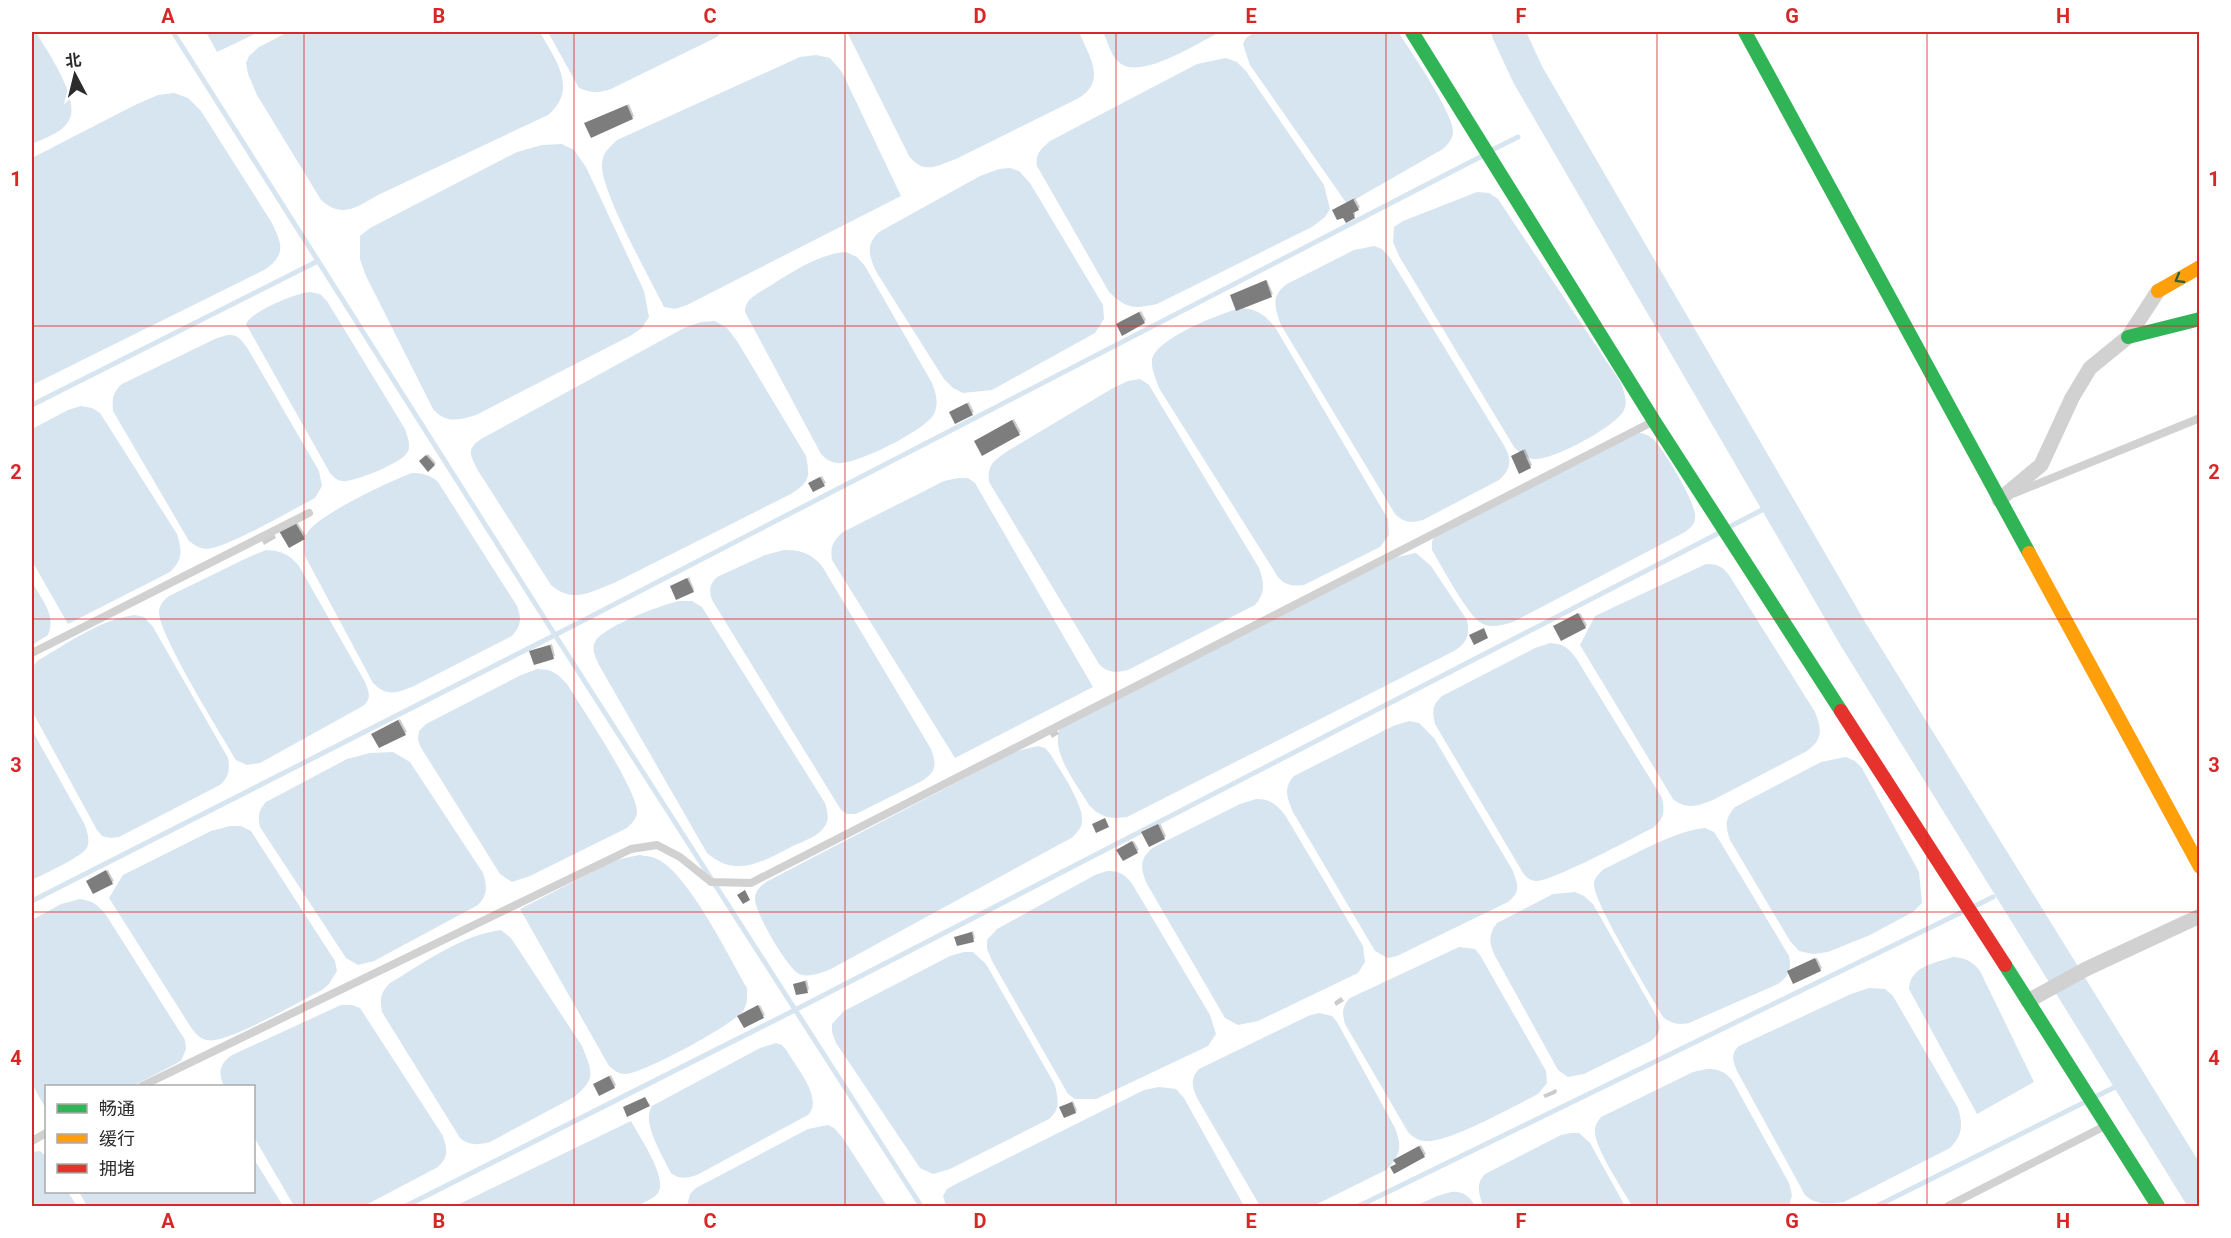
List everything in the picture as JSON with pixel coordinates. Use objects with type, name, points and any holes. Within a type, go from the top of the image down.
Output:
[{"type":"street","points":[[1412,32],[1654,421],[2034,998],[2106,1125],[2158,1206]]},
{"type":"street","points":[[1745,32],[2199,867]]},
{"type":"street","points":[[1999,500],[2041,465],[2072,398],[2090,368],[2128,337],[2158,291],[2199,267]]},
{"type":"street","points":[[2128,337],[2199,319]]},
{"type":"street","points":[[2034,998],[2086,969],[2199,916]]},
{"type":"lane","points":[[1999,500],[2199,418]]},
{"type":"lane","points":[[144,1085],[631,849],[657,846],[680,857],[711,882],[751,883],[1654,421]]},
{"type":"lane","points":[[32,653],[309,513]]},
{"type":"lane","points":[[1948,1206],[2106,1125]]},
{"type":"shaded area","points":[[32,32],[36,32],[62,77],[71,102],[71,113],[68,122],[61,129],[32,144]]},
{"type":"shaded area","points":[[206,32],[259,32],[217,52]]},
{"type":"shaded area","points":[[288,32],[540,32],[561,74],[562,95],[548,115],[356,207],[336,209],[321,200],[257,95],[248,74],[246,63],[249,56],[259,47]]},
{"type":"shaded area","points":[[548,32],[722,32],[717,37],[611,89],[595,92],[579,88]]},
{"type":"shaded area","points":[[847,32],[1079,32],[1091,59],[1094,76],[1092,84],[1079,98],[956,159],[925,167],[909,156]]},
{"type":"shaded area","points":[[1103,32],[1220,32],[1156,63],[1143,67],[1131,67],[1121,64],[1115,57]]},
{"type":"shaded area","points":[[1255,32],[1398,32],[1431,82],[1447,112],[1452,124],[1451,140],[1443,149],[1347,204],[1250,65],[1243,44],[1246,38]]},
{"type":"shaded area","points":[[816,55],[830,58],[842,72],[901,196],[687,305],[675,309],[664,307],[627,235],[609,193],[603,176],[602,163],[605,153],[617,140],[800,57]]},
{"type":"shaded area","points":[[1226,58],[1237,62],[1246,71],[1324,185],[1330,209],[1325,217],[1312,227],[1157,304],[1142,307],[1126,305],[1109,292],[1037,166],[1038,155],[1050,141],[1197,64]]},
{"type":"shaded area","points":[[174,93],[188,98],[201,111],[272,223],[280,243],[277,258],[266,269],[32,385],[32,158],[135,105],[158,95]]},
{"type":"shaded area","points":[[562,144],[574,150],[586,167],[644,291],[649,317],[642,328],[630,336],[476,415],[453,420],[443,417],[433,409],[366,276],[360,259],[360,236],[370,228],[517,152],[542,145]]},
{"type":"shaded area","points":[[1010,168],[1019,171],[1030,183],[1103,305],[1104,319],[1095,333],[992,390],[963,393],[953,388],[944,379],[877,273],[870,256],[870,246],[879,232],[980,176],[999,169]]},
{"type":"shaded area","points":[[1477,192],[1489,193],[1498,199],[1621,383],[1624,393],[1626,403],[1624,410],[1610,425],[1569,449],[1543,458],[1528,458],[1514,447],[1399,256],[1393,242],[1394,227],[1403,221]]},
{"type":"shaded area","points":[[1374,246],[1382,249],[1390,258],[1509,457],[1508,468],[1499,480],[1415,522],[1405,521],[1395,514],[1281,325],[1275,303],[1278,293],[1287,284],[1354,250]]},
{"type":"shaded area","points":[[846,252],[857,257],[865,266],[932,383],[937,402],[934,414],[918,429],[873,453],[837,463],[821,454],[745,309],[747,303],[758,293],[789,274],[823,257]]},
{"type":"shaded area","points":[[310,292],[320,294],[327,301],[405,429],[409,441],[407,453],[396,462],[366,476],[348,481],[338,480],[330,473],[246,324],[257,314],[275,304]]},
{"type":"shaded area","points":[[1240,308],[1260,313],[1275,327],[1388,519],[1389,535],[1380,547],[1304,585],[1290,585],[1278,577],[1159,388],[1153,370],[1152,360],[1156,352],[1176,335]]},
{"type":"shaded area","points":[[715,321],[727,328],[737,341],[806,456],[808,474],[805,482],[791,494],[614,583],[589,593],[574,595],[559,591],[551,585],[477,469],[471,456],[471,449],[481,439],[684,328],[701,322]]},
{"type":"shaded area","points":[[228,335],[238,337],[248,349],[319,471],[322,486],[315,498],[243,536],[206,549],[189,541],[113,411],[113,399],[122,384],[217,338]]},
{"type":"shaded area","points":[[1140,379],[1149,385],[1259,568],[1263,587],[1261,596],[1255,605],[1128,670],[1112,672],[1099,664],[989,482],[989,472],[994,461],[1006,452],[1113,388],[1128,381]]},
{"type":"shaded area","points":[[81,406],[92,408],[100,413],[177,534],[180,554],[170,572],[68,624],[32,561],[32,429],[68,410]]},
{"type":"shaded area","points":[[1635,433],[1645,434],[1653,439],[1671,464],[1691,501],[1695,520],[1692,526],[1685,532],[1513,622],[1497,626],[1481,623],[1462,601],[1432,550],[1432,541],[1436,536]]},
{"type":"shaded area","points":[[412,473],[426,475],[438,482],[517,606],[520,622],[512,636],[414,686],[397,692],[387,692],[373,683],[305,556],[304,542],[307,533],[324,517]]},
{"type":"shaded area","points":[[968,478],[975,483],[1093,687],[955,758],[832,560],[831,551],[835,541],[843,532],[944,481]]},
{"type":"shaded area","points":[[266,550],[285,554],[299,566],[365,682],[369,698],[363,706],[260,763],[247,765],[236,760],[192,684],[168,640],[159,611],[162,602],[169,596]]},
{"type":"shaded area","points":[[784,550],[805,553],[822,566],[933,755],[934,768],[927,778],[856,814],[847,814],[841,810],[712,600],[711,585],[717,577],[765,555]]},
{"type":"shaded area","points":[[1416,553],[1431,566],[1467,620],[1468,630],[1465,642],[1458,648],[1127,817],[1106,817],[1089,805],[1061,756],[1058,735],[1061,726],[1397,557]]},
{"type":"shaded area","points":[[1706,564],[1719,566],[1729,575],[1815,712],[1820,734],[1807,751],[1713,800],[1687,806],[1673,799],[1580,645],[1595,616]]},
{"type":"shaded area","points":[[32,582],[47,607],[51,621],[48,635],[32,645]]},
{"type":"shaded area","points":[[680,601],[692,601],[702,607],[825,803],[827,821],[819,833],[761,862],[750,865],[729,865],[707,853],[594,654],[595,642],[600,636],[620,623],[647,611]]},
{"type":"shaded area","points":[[135,615],[144,617],[153,627],[228,758],[229,770],[220,785],[119,837],[110,838],[102,836],[97,830],[32,711],[32,668],[37,661],[84,633],[109,621]]},
{"type":"shaded area","points":[[1550,643],[1565,647],[1576,658],[1662,798],[1663,811],[1661,818],[1653,828],[1558,875],[1535,881],[1523,873],[1435,724],[1433,712],[1436,702],[1442,696],[1535,648]]},
{"type":"shaded area","points":[[537,669],[554,672],[567,684],[629,787],[637,813],[635,820],[627,828],[530,876],[512,882],[500,874],[420,746],[418,739],[419,731],[426,724]]},
{"type":"shaded area","points":[[1409,721],[1419,723],[1434,738],[1513,871],[1517,891],[1508,902],[1397,956],[1388,958],[1375,951],[1293,812],[1287,789],[1294,776],[1393,726]]},
{"type":"shaded area","points":[[32,730],[85,825],[88,840],[86,849],[82,853],[32,880]]},
{"type":"shaded area","points":[[1038,746],[1045,748],[1051,755],[1079,806],[1082,823],[1073,837],[831,969],[807,975],[799,974],[794,970],[779,950],[759,914],[755,897],[762,885],[1017,751]]},
{"type":"shaded area","points":[[393,752],[410,762],[483,873],[486,890],[484,898],[478,905],[374,961],[358,965],[346,958],[260,827],[259,814],[266,802],[347,759],[370,753]]},
{"type":"shaded area","points":[[1846,757],[1855,761],[1862,768],[1919,872],[1922,903],[1913,912],[1870,935],[1828,952],[1813,954],[1799,951],[1790,941],[1730,840],[1727,822],[1735,807],[1821,762]]},
{"type":"shaded area","points":[[1256,799],[1273,803],[1285,815],[1363,946],[1365,962],[1358,973],[1258,1021],[1238,1025],[1225,1018],[1147,884],[1142,864],[1143,859],[1154,847],[1240,804]]},
{"type":"shaded area","points":[[230,826],[241,826],[251,831],[335,961],[337,971],[322,990],[282,1012],[230,1036],[207,1040],[192,1029],[109,898],[123,875],[211,831]]},
{"type":"shaded area","points":[[1705,828],[1714,832],[1721,843],[1789,956],[1790,968],[1785,978],[1778,984],[1689,1023],[1678,1024],[1663,1017],[1612,928],[1596,894],[1594,882],[1604,869],[1641,851],[1681,833]]},
{"type":"shaded area","points":[[639,855],[655,858],[669,867],[682,881],[707,917],[747,988],[747,1000],[743,1011],[706,1037],[667,1058],[625,1074],[618,1073],[609,1066],[520,909],[616,860]]},
{"type":"shaded area","points":[[1107,871],[1120,873],[1131,882],[1210,1015],[1216,1034],[1208,1046],[1096,1099],[1075,1099],[1068,1094],[992,961],[987,949],[987,940],[997,929],[1095,875]]},
{"type":"shaded area","points":[[1575,892],[1593,904],[1657,1017],[1660,1027],[1651,1041],[1584,1074],[1568,1077],[1558,1070],[1495,956],[1490,939],[1497,923],[1553,894]]},
{"type":"shaded area","points":[[80,899],[95,904],[106,915],[185,1040],[186,1049],[181,1061],[135,1085],[45,1085],[45,1107],[32,1084],[32,920],[61,904]]},
{"type":"shaded area","points":[[501,930],[511,938],[582,1046],[590,1074],[586,1085],[574,1097],[490,1142],[474,1144],[460,1138],[382,1012],[381,1000],[384,990],[390,983],[430,959],[457,944]]},
{"type":"shaded area","points":[[1459,947],[1475,949],[1480,955],[1546,1071],[1547,1083],[1538,1094],[1481,1123],[1448,1137],[1424,1141],[1408,1132],[1345,1024],[1343,1010],[1350,998]]},
{"type":"shaded area","points":[[973,952],[986,964],[1055,1085],[1058,1104],[1049,1119],[950,1169],[933,1174],[920,1168],[836,1043],[832,1024],[844,1011],[950,956]]},
{"type":"shaded area","points":[[1953,957],[1968,961],[1980,971],[2034,1082],[1977,1114],[1909,989],[1910,981],[1919,970]]},
{"type":"shaded area","points":[[1869,988],[1885,989],[1893,996],[1958,1108],[1961,1119],[1960,1134],[1950,1148],[1844,1202],[1819,1203],[1805,1195],[1737,1071],[1733,1055],[1739,1046],[1851,994]]},
{"type":"shaded area","points":[[341,1005],[360,1008],[443,1136],[446,1149],[442,1163],[364,1206],[294,1206],[255,1139],[255,1085],[224,1085],[221,1077],[222,1065],[232,1055]]},
{"type":"shaded area","points":[[1319,1013],[1332,1016],[1337,1022],[1395,1128],[1399,1150],[1395,1160],[1386,1170],[1313,1206],[1260,1206],[1197,1098],[1193,1079],[1199,1069],[1308,1016]]},
{"type":"shaded area","points":[[776,1043],[782,1045],[787,1051],[811,1092],[812,1108],[808,1115],[697,1175],[684,1178],[671,1173],[651,1130],[649,1113],[652,1106],[760,1048]]},
{"type":"shaded area","points":[[1707,1069],[1721,1071],[1732,1080],[1789,1183],[1792,1195],[1789,1206],[1632,1206],[1599,1147],[1595,1130],[1597,1123],[1601,1117],[1693,1072]]},
{"type":"shaded area","points":[[1159,1087],[1176,1089],[1184,1098],[1244,1206],[946,1206],[943,1196],[947,1189],[1144,1090]]},
{"type":"shaded area","points":[[631,1121],[659,1175],[659,1191],[646,1202],[636,1206],[455,1206]]},
{"type":"shaded area","points":[[828,1125],[842,1137],[887,1206],[687,1206],[690,1194],[696,1188],[808,1129]]},
{"type":"shaded area","points":[[1579,1133],[1590,1143],[1625,1206],[1483,1206],[1479,1186],[1485,1174],[1561,1135]]},
{"type":"shaded area","points":[[40,1151],[45,1155],[45,1193],[69,1193],[77,1206],[32,1206],[32,1152]]},
{"type":"shaded area","points":[[255,1161],[283,1206],[87,1206],[80,1193],[255,1193]]},
{"type":"shaded area","points":[[1451,1192],[1465,1195],[1475,1206],[1416,1206],[1437,1196]]},
{"type":"building","points":[[627,105],[633,119],[591,138],[584,123]]},
{"type":"building","points":[[1353,199],[1359,210],[1353,213],[1355,218],[1346,223],[1343,218],[1337,220],[1332,210]]},
{"type":"building","points":[[1266,280],[1272,297],[1236,311],[1230,295]]},
{"type":"building","points":[[1139,312],[1145,323],[1122,336],[1116,324]]},
{"type":"building","points":[[967,403],[973,415],[955,424],[949,412]]},
{"type":"building","points":[[1012,420],[1020,435],[982,456],[974,441]]},
{"type":"building","points":[[1523,450],[1531,468],[1519,474],[1511,456]]},
{"type":"building","points":[[426,455],[435,465],[428,472],[419,461]]},
{"type":"building","points":[[820,477],[825,486],[813,492],[808,483]]},
{"type":"building","points":[[295,522],[305,539],[289,548],[279,531]]},
{"type":"building","points":[[687,578],[694,592],[676,600],[670,586]]},
{"type":"building","points":[[1578,613],[1586,628],[1561,641],[1553,626]]},
{"type":"building","points":[[1484,628],[1488,638],[1474,645],[1469,635]]},
{"type":"building","points":[[550,645],[554,659],[534,665],[529,651]]},
{"type":"building","points":[[398,720],[406,735],[379,748],[371,734]]},
{"type":"building","points":[[1105,818],[1109,827],[1096,833],[1092,824]]},
{"type":"building","points":[[1158,824],[1165,839],[1149,847],[1141,832]]},
{"type":"building","points":[[1132,841],[1138,853],[1123,861],[1116,850]]},
{"type":"building","points":[[106,870],[113,884],[93,894],[86,881]]},
{"type":"building","points":[[745,890],[750,900],[743,904],[737,895]]},
{"type":"building","points":[[972,932],[974,942],[957,946],[954,937]]},
{"type":"building","points":[[1815,958],[1821,971],[1793,984],[1787,971]]},
{"type":"building","points":[[805,981],[808,993],[796,995],[793,984]]},
{"type":"building","points":[[758,1005],[764,1018],[744,1028],[737,1016]]},
{"type":"building","points":[[609,1076],[615,1088],[599,1096],[593,1084]]},
{"type":"building","points":[[645,1097],[650,1106],[627,1117],[623,1107]]},
{"type":"building","points":[[1072,1102],[1076,1113],[1064,1118],[1059,1107]]},
{"type":"building","points":[[1419,1146],[1425,1157],[1394,1174],[1390,1167],[1396,1164],[1393,1160]]},
{"type":"waterway","points":[[173,32],[555,635],[921,1206]]},
{"type":"waterway","points":[[1508,32],[1528,75],[1853,634],[2200,1195]]},
{"type":"waterway","points":[[1490,151],[1518,137]]},
{"type":"waterway","points":[[32,901],[555,635],[1482,156]]},
{"type":"waterway","points":[[32,405],[318,261]]},
{"type":"waterway","points":[[1729,527],[1762,510]]},
{"type":"waterway","points":[[406,1206],[795,1010],[1721,532]]},
{"type":"waterway","points":[[1973,907],[1993,897]]},
{"type":"waterway","points":[[1359,1206],[1964,911]]},
{"type":"waterway","points":[[2095,1097],[2115,1087]]},
{"type":"waterway","points":[[1877,1206],[2087,1101]]},
{"type":"traffic: fast","points":[[1412,32],[1654,421],[1841,711]]},
{"type":"traffic: fast","points":[[1745,32],[2029,553]]},
{"type":"traffic: fast","points":[[2128,337],[2200,319]]},
{"type":"traffic: fast","points":[[2005,965],[2158,1206]]},
{"type":"traffic: slow","points":[[2158,291],[2200,267]]},
{"type":"traffic: slow","points":[[2029,553],[2200,867]]},
{"type":"traffic: jam","points":[[1841,711],[2005,965]]}]
